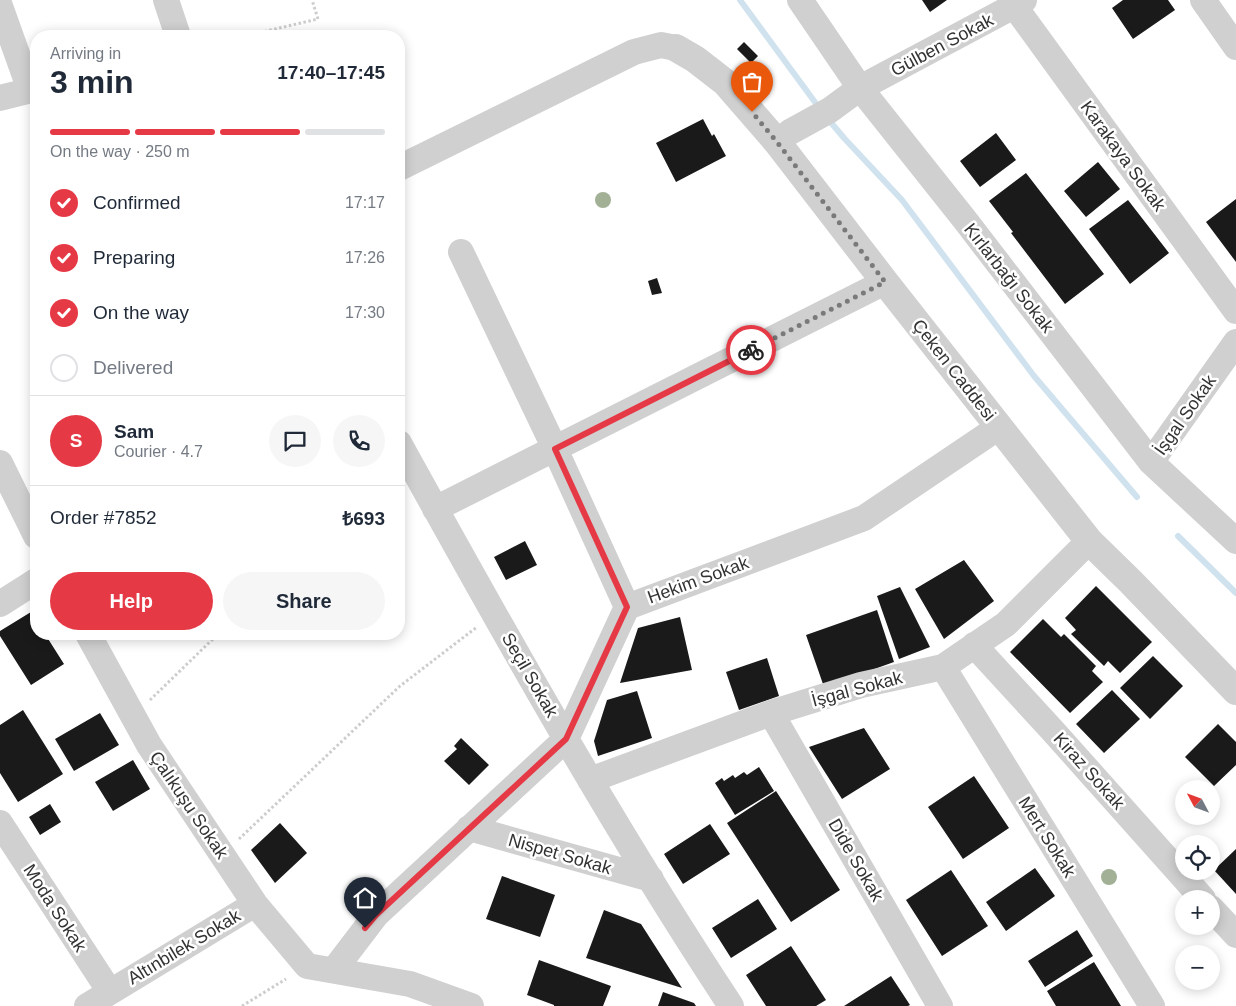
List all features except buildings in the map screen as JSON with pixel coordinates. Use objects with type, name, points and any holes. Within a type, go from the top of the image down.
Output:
[{"type":"street","points":[[166,0],[176,30]]},
{"type":"street","name":"Kırlarbağı Sokak","points":[[800,0],[860,88],[965,220],[1151,462],[1236,541]]},
{"type":"street","points":[[1203,0],[1236,47]]},
{"type":"street","name":"Gülben Sokak","points":[[777,142],[790,132],[830,110],[860,88],[1016,2]]},
{"type":"street","name":"Karakaya Sokak","points":[[1016,2],[1236,311]]},
{"type":"street","points":[[0,6],[30,82]]},
{"type":"street","points":[[405,165],[634,52],[661,45],[676,48]]},
{"type":"street","name":"Çeken Caddesi","points":[[676,48],[695,59],[726,83],[777,142],[1089,541],[1236,691]]},
{"type":"street","points":[[0,98],[30,91]]},
{"type":"street","points":[[461,252],[555,449],[627,607]]},
{"type":"street","points":[[435,509],[885,282]]},
{"type":"street","name":"İşgal Sokak","points":[[1151,462],[1236,342]]},
{"type":"street","name":"Hekim Sokak","points":[[334,970],[376,915],[566,739],[627,607],[864,518],[999,427]]},
{"type":"street","name":"Seçil Sokak","points":[[405,454],[494,614],[590,780],[731,1006]]},
{"type":"street","points":[[0,463],[30,524]]},
{"type":"street","name":"İşgal Sokak","points":[[590,780],[771,713],[861,685],[942,667],[1006,624],[1089,541]]},
{"type":"street","points":[[0,604],[30,585]]},
{"type":"street","name":"Çalıkuşu Sokak","points":[[91,640],[149,745],[255,904],[307,966]]},
{"type":"street","name":"Kiraz Sokak","points":[[974,646],[1053,731],[1195,890]]},
{"type":"street","name":"Mert Sokak","points":[[942,667],[1152,1006]]},
{"type":"street","name":"Dide Sokak","points":[[771,713],[940,1006]]},
{"type":"street","name":"Moda Sokak","points":[[0,823],[110,992]]},
{"type":"street","name":"Nispet Sokak","points":[[469,828],[651,879]]},
{"type":"street","name":"Altınbilek Sokak","points":[[87,1006],[255,904]]},
{"type":"street","points":[[1220,918],[1236,935]]},
{"type":"street","points":[[307,966],[410,984],[471,1006]]},
{"type":"path","points":[[271,30],[318,19],[312,0]]},
{"type":"path","points":[[222,855],[400,686],[494,614]]},
{"type":"path","points":[[133,716],[212,640]]},
{"type":"path","points":[[242,1006],[307,966]]},
{"type":"waterway","points":[[740,0],[820,109]]},
{"type":"waterway","points":[[828,119],[902,200],[1034,376],[1137,497]]},
{"type":"waterway","points":[[1178,536],[1236,593]]},
{"type":"way so far","points":[[751,350],[885,282],[752,112]]},
{"type":"route","points":[[365,928],[376,915],[566,739],[627,607],[555,449],[751,350]]}]
